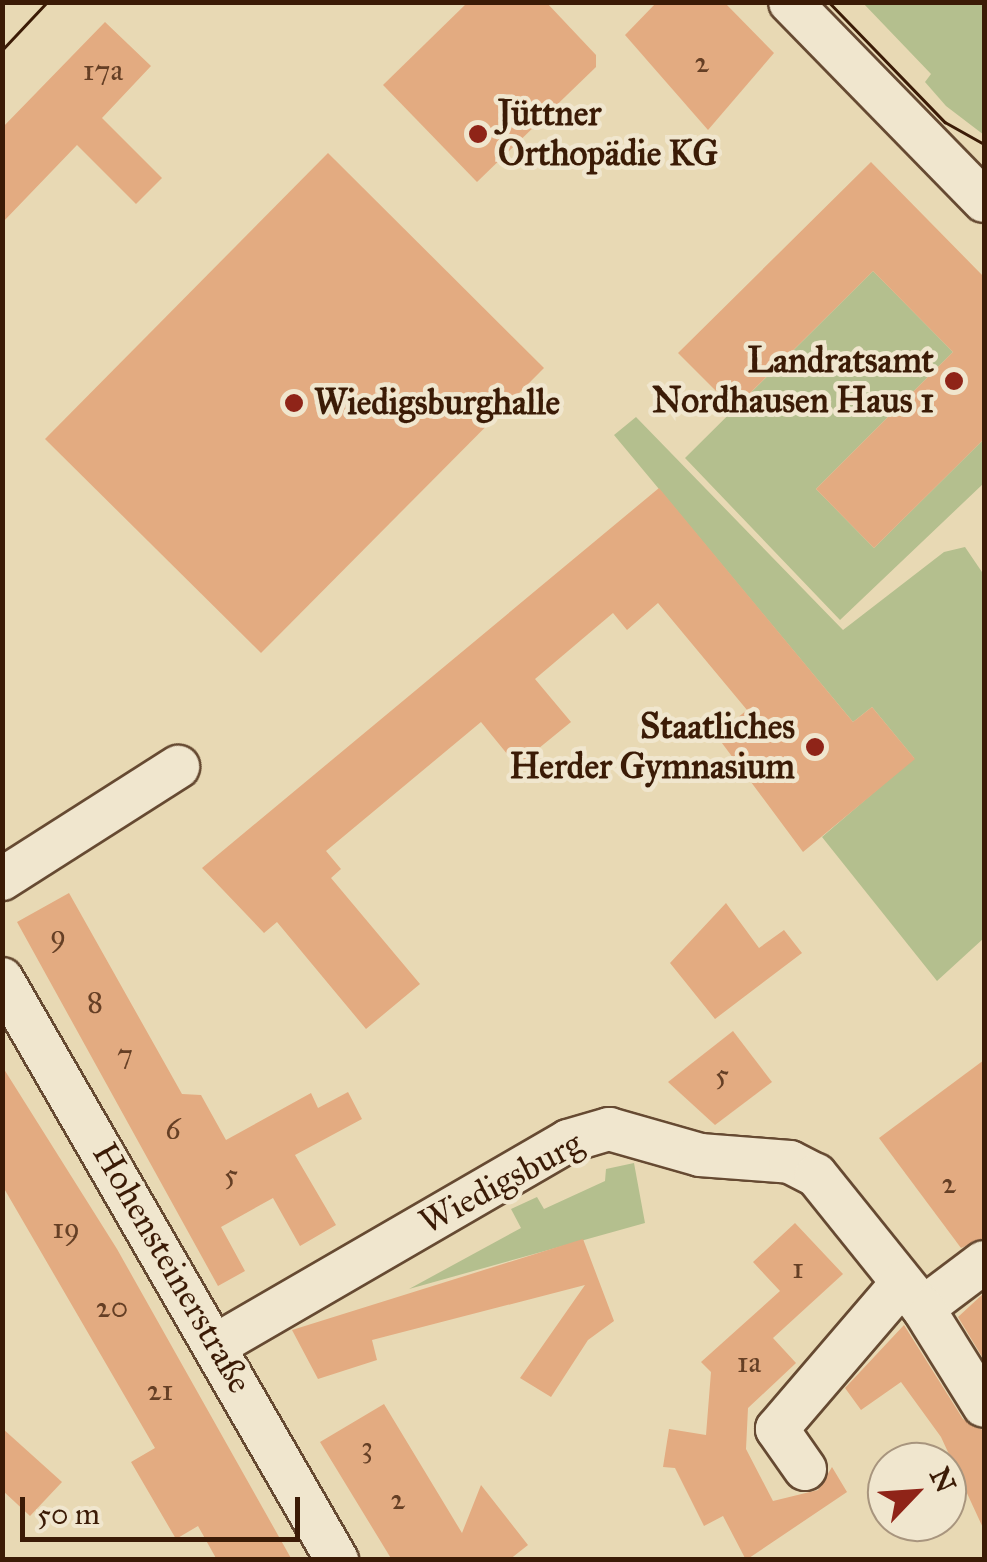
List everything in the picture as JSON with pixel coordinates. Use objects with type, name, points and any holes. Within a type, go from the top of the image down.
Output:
[{"type":"street","points":[[790,2],[984,200]]},
{"type":"street","points":[[2,879],[178,767]]},
{"type":"street","name":"Hohensteinerstraße","points":[[2,980],[218,1344],[338,1560]]},
{"type":"street","name":"Wiedigsburg","points":[[218,1344],[568,1141],[609,1129],[700,1155],[790,1162],[816,1176],[913,1295],[984,1406]]},
{"type":"street","points":[[805,1469],[777,1429],[913,1295],[984,1262]]},
{"type":"green space","points":[[863,3],[982,3],[984,135],[946,106],[925,82],[931,74]]},
{"type":"green space","points":[[873,271],[953,352],[816,489],[874,548],[984,439],[984,483],[840,620],[685,458]]},
{"type":"green space","points":[[636,417],[843,630],[944,552],[965,547],[984,575],[984,938],[937,981],[822,837],[914,758],[872,707],[853,722],[614,435]]},
{"type":"green space","points":[[634,1163],[645,1223],[409,1289],[521,1228],[511,1209],[537,1197],[544,1209],[605,1181],[606,1169]]},
{"type":"building","name":"Jüttner Orthopädie KG","points":[[468,2],[546,2],[596,55],[596,67],[477,182],[383,85]]},
{"type":"building","points":[[657,2],[724,2],[774,53],[708,130],[625,35]]},
{"type":"building","points":[[105,22],[151,66],[102,118],[162,178],[136,204],[77,145],[2,223],[2,128]]},
{"type":"building","name":"Wiedigsburghalle","points":[[328,153],[544,368],[261,653],[45,439]]},
{"type":"building","name":"Landratsamt Nordhausen Haus 1","points":[[871,162],[984,277],[984,439],[874,548],[816,489],[953,352],[873,271],[734,409],[678,353]]},
{"type":"building","name":"Staatliches Herder Gymnasium","points":[[659,488],[853,722],[872,707],[915,759],[803,852],[716,735],[747,710],[658,603],[627,630],[613,613],[535,679],[571,722],[517,766],[481,722],[326,851],[341,869],[331,878],[420,984],[366,1029],[277,922],[264,933],[202,868]]},
{"type":"building","points":[[69,893],[182,1094],[201,1095],[226,1140],[311,1093],[318,1108],[348,1092],[362,1119],[295,1155],[336,1225],[300,1246],[273,1198],[221,1227],[245,1271],[218,1286],[17,922]]},
{"type":"building","points":[[726,903],[759,948],[784,930],[802,953],[715,1019],[670,963]]},
{"type":"building","points":[[733,1031],[772,1082],[715,1125],[668,1082]]},
{"type":"building","points":[[984,1060],[984,1238],[961,1248],[879,1138]]},
{"type":"building","points":[[2,1066],[117,1249],[292,1560],[217,1560],[198,1526],[176,1539],[131,1462],[155,1448],[2,1185]]},
{"type":"building","points":[[795,1223],[843,1274],[773,1338],[796,1363],[748,1408],[746,1449],[773,1501],[818,1490],[832,1467],[847,1492],[746,1560],[723,1516],[704,1526],[675,1468],[663,1467],[669,1429],[706,1435],[711,1372],[701,1362],[780,1291],[753,1262]]},
{"type":"building","points":[[583,1239],[614,1321],[588,1340],[551,1397],[520,1378],[585,1285],[372,1340],[377,1360],[318,1379],[292,1330]]},
{"type":"building","points":[[984,1293],[984,1360],[958,1317]]},
{"type":"building","points":[[904,1325],[963,1419],[984,1431],[984,1530],[967,1493],[967,1442],[943,1442],[901,1382],[861,1410],[845,1388]]},
{"type":"building","points":[[384,1404],[462,1533],[481,1485],[528,1545],[509,1560],[392,1560],[320,1442]]},
{"type":"building","points":[[2,1428],[62,1482],[30,1516],[2,1490]]},
{"type":"tram line","points":[[2,50],[47,2]]},
{"type":"tram line","points":[[829,2],[945,122],[984,144]]},
{"type":"place","name":"Jüttner Orthopädie KG","points":[[478,134]]},
{"type":"place","name":"Landratsamt Nordhausen Haus 1","points":[[954,381]]},
{"type":"place","name":"Wiedigsburghalle","points":[[294,403]]},
{"type":"place","name":"Staatliches Herder Gymnasium","points":[[815,747]]}]
